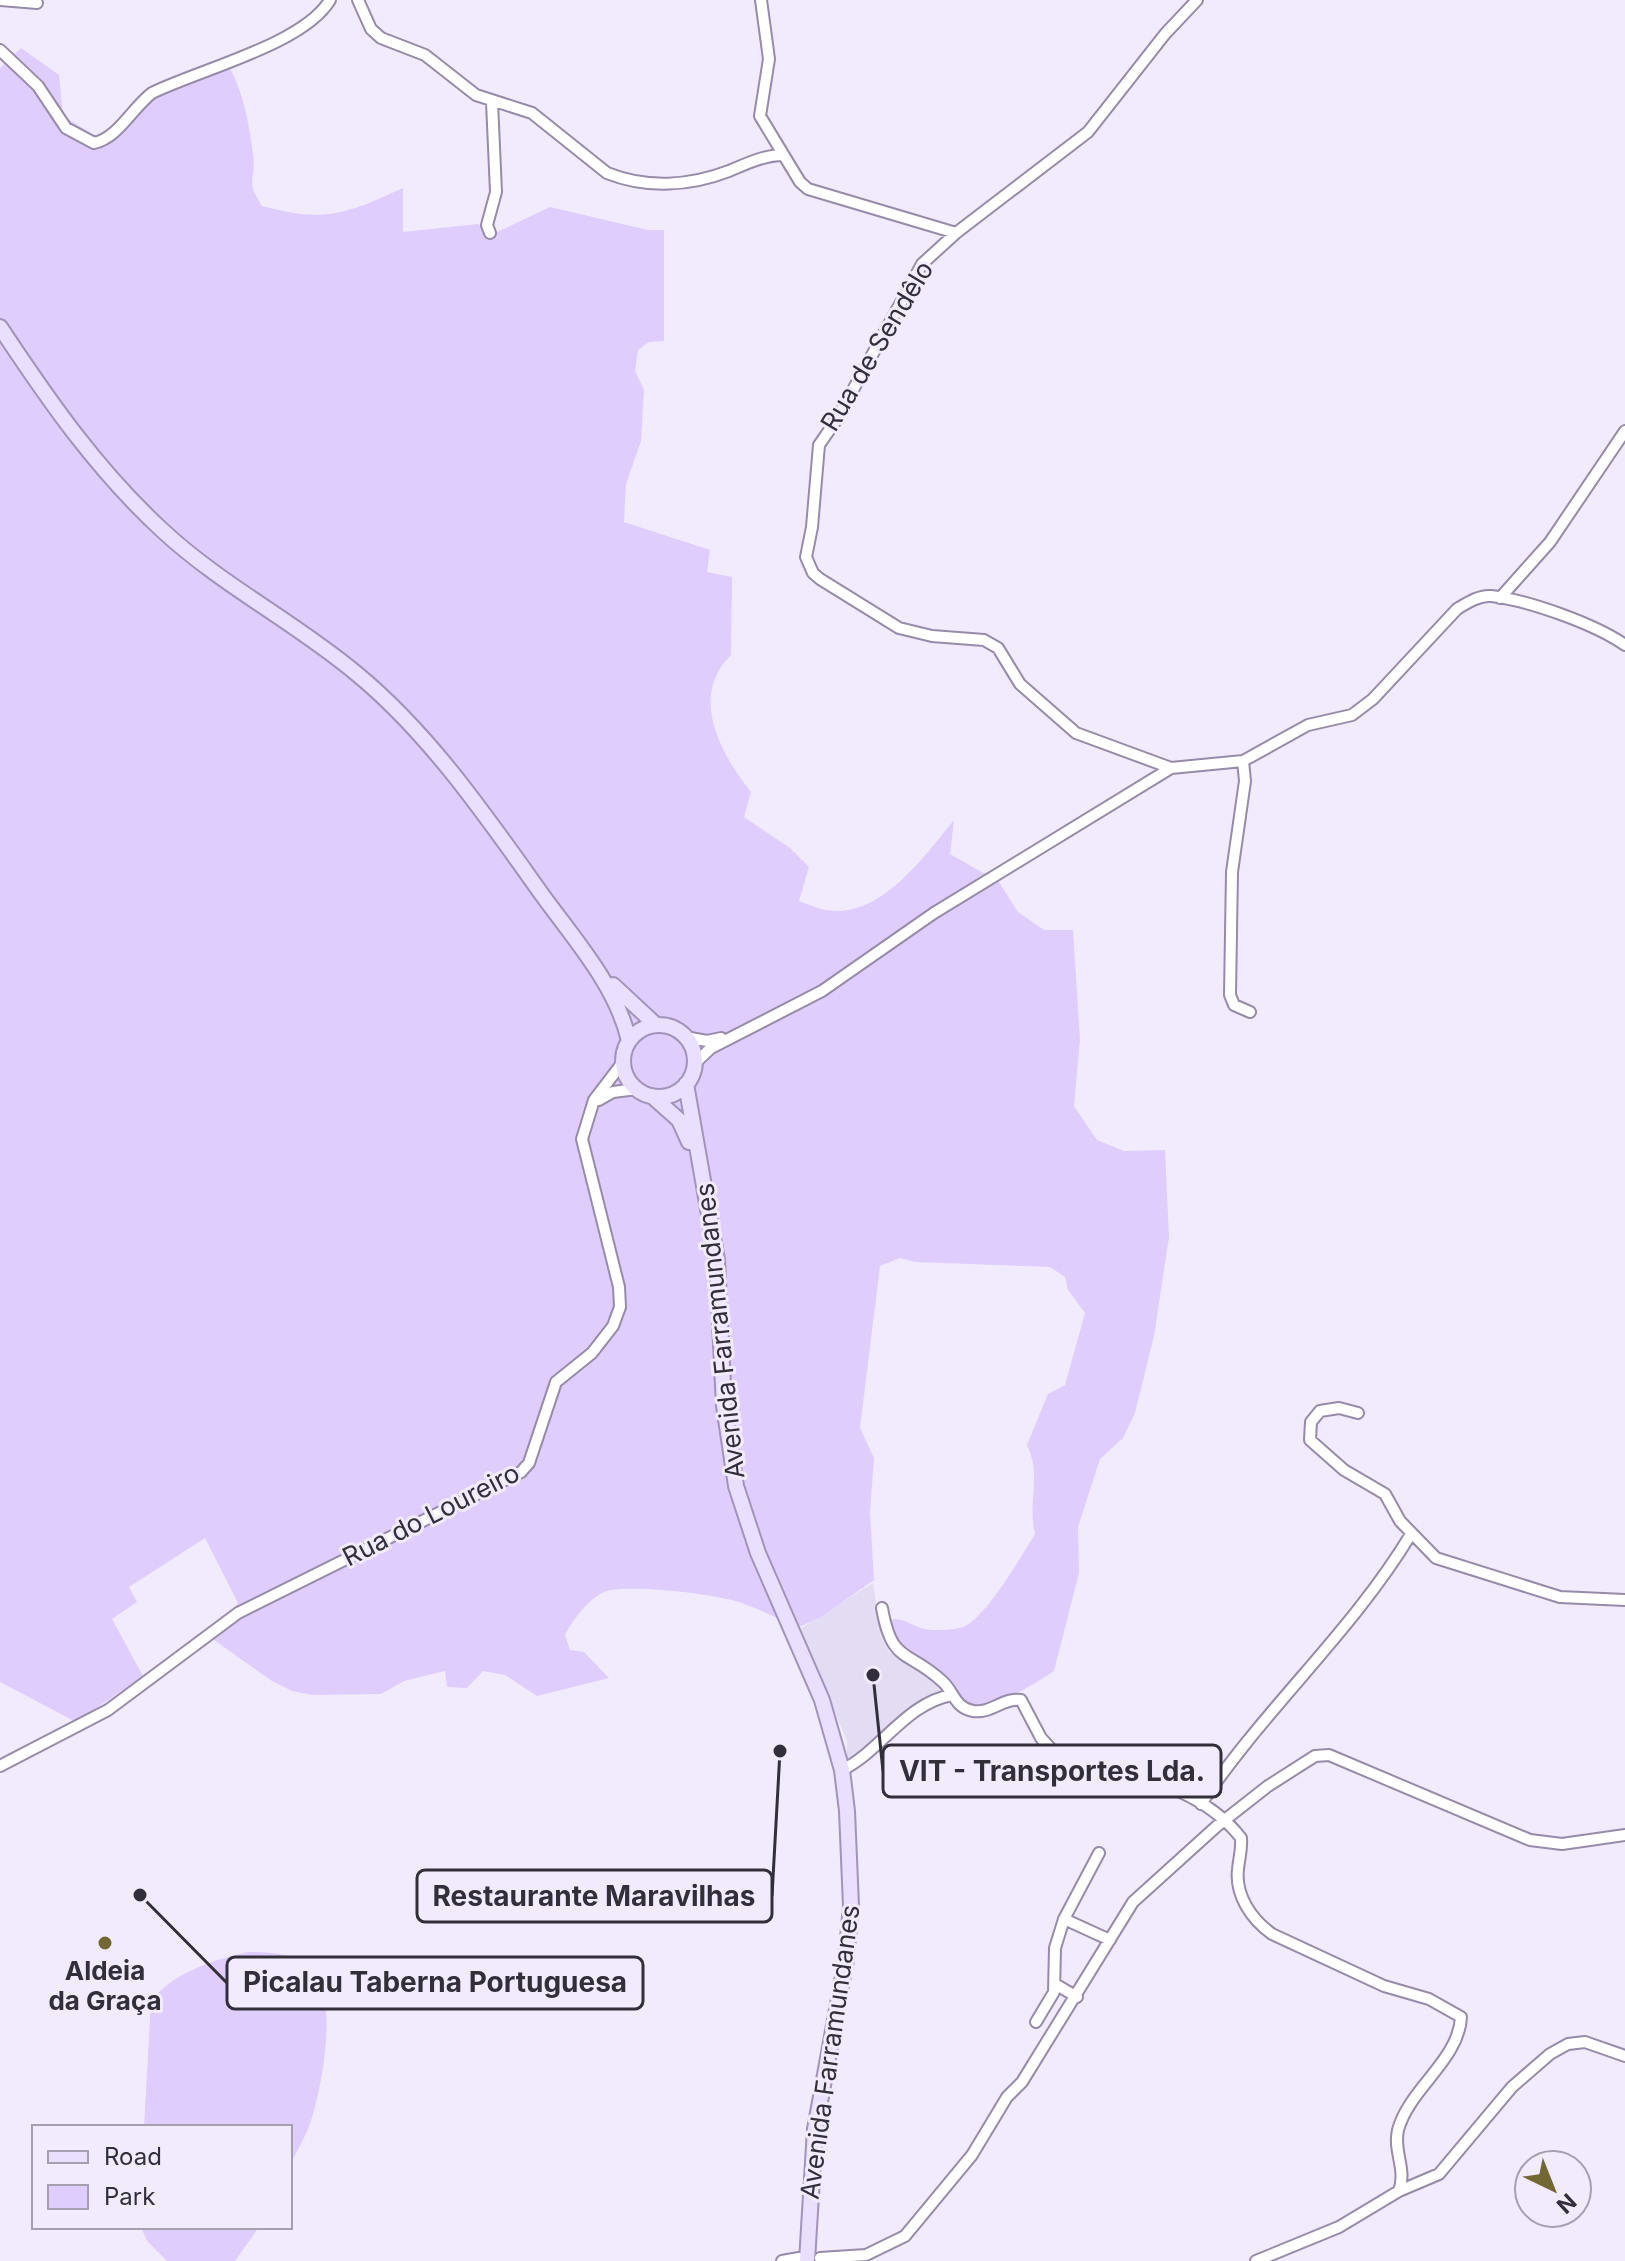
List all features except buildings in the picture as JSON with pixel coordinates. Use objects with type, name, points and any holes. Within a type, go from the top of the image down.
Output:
[{"type":"main road","points":[[0,327],[92,461],[128,499],[166,534],[358,674],[395,709],[437,756],[579,945],[626,1000],[656,1025],[677,1030],[685,1037],[695,1063],[686,1084],[671,1095],[652,1096]]},
{"type":"main road","points":[[579,945],[618,1006],[629,1041]]},
{"type":"main road","points":[[656,1025],[637,1033],[629,1041],[623,1062],[630,1081],[637,1089],[652,1096],[679,1120],[700,1164]]},
{"type":"main road","name":"Avenida Farramundanes","points":[[686,1084],[717,1260],[724,1406],[736,1486],[758,1553],[822,1700],[842,1770],[851,1858],[851,1906],[846,1960],[815,2129],[807,2243],[809,2259]]},
{"type":"street","points":[[0,0],[37,3]]},
{"type":"street","points":[[0,50],[38,86],[66,128],[94,143],[112,136],[137,104],[152,93],[296,34],[324,11],[330,0]]},
{"type":"street","points":[[358,0],[371,29],[381,38],[425,55],[476,95],[532,113],[607,173],[621,178],[689,184],[759,159],[783,155]]},
{"type":"street","points":[[761,0],[769,59],[760,116],[808,189],[956,233]]},
{"type":"street","name":"Rua de Sendêlo","points":[[1171,768],[1076,733],[1020,684],[993,645],[984,640],[912,633],[820,579],[808,566],[806,557],[819,445],[837,419],[922,264],[956,233],[1054,162],[1088,132],[1165,34],[1197,0]]},
{"type":"street","points":[[490,233],[487,225],[496,192],[492,102]]},
{"type":"street","points":[[1500,598],[1550,542],[1625,431]]},
{"type":"street","points":[[695,1063],[711,1048],[735,1034],[822,991],[934,913],[1171,768],[1243,761],[1308,725],[1352,715],[1373,699],[1457,609],[1489,595],[1604,630],[1625,645]]},
{"type":"street","points":[[1243,761],[1245,781],[1229,914],[1230,995],[1234,1005],[1250,1012]]},
{"type":"street","points":[[685,1037],[707,1041],[735,1034]]},
{"type":"street","name":"Rua do Loureiro","points":[[0,1766],[108,1710],[238,1613],[521,1472],[529,1463],[556,1382],[592,1353],[613,1326],[620,1307],[619,1287],[582,1139],[589,1110],[623,1062]]},
{"type":"street","points":[[589,1110],[613,1092],[637,1089]]},
{"type":"street","points":[[1358,1413],[1339,1408],[1320,1411],[1311,1422],[1310,1440],[1344,1470],[1385,1494],[1411,1534],[1436,1558],[1560,1597],[1625,1600]]},
{"type":"street","points":[[1201,1804],[1245,1739],[1371,1593],[1411,1534]]},
{"type":"street","points":[[882,1608],[893,1648],[944,1682],[961,1708],[976,1712],[1013,1699],[1021,1700],[1041,1738],[1052,1750],[1153,1780],[1201,1804],[1223,1821],[1241,1838],[1237,1885],[1259,1925],[1305,1952],[1384,1986],[1429,1999],[1461,2017],[1457,2037],[1398,2130],[1404,2178],[1399,2191]]},
{"type":"street","points":[[842,1770],[917,1710],[937,1698],[952,1695]]},
{"type":"street","points":[[782,2261],[866,2255],[905,2236],[977,2149],[999,2108],[1022,2082],[1077,1997],[1133,1902],[1223,1821],[1315,1756],[1329,1755],[1530,1840],[1562,1844],[1625,1835]]},
{"type":"street","points":[[1036,2022],[1054,1992],[1055,1948],[1064,1919],[1099,1853]]},
{"type":"street","points":[[1064,1919],[1110,1940]]},
{"type":"street","points":[[1055,1984],[1077,1997]]},
{"type":"street","points":[[1256,2261],[1339,2227],[1399,2191],[1439,2174],[1512,2087],[1550,2054],[1568,2044],[1585,2042],[1625,2056]]},
{"type":"shaded area","points":[[873,1583],[881,1637],[889,1652],[943,1685],[950,1694],[936,1696],[847,1768],[847,1741],[800,1629]]},
{"type":"green space","points":[[21,48],[59,75],[63,116],[96,136],[117,123],[148,88],[184,80],[224,59],[236,80],[244,104],[254,163],[252,184],[262,206],[319,215],[350,210],[403,188],[403,232],[478,224],[491,235],[550,207],[648,230],[664,230],[664,341],[649,342],[638,350],[635,371],[644,390],[641,441],[626,484],[624,522],[710,550],[707,572],[732,577],[731,655],[719,671],[712,688],[711,706],[720,742],[751,792],[744,817],[790,848],[809,867],[799,901],[835,911],[858,908],[890,890],[919,863],[954,820],[950,854],[999,882],[1018,912],[1044,930],[1073,930],[1080,1039],[1074,1106],[1097,1140],[1124,1151],[1165,1150],[1169,1237],[1154,1336],[1135,1413],[1123,1438],[1100,1459],[1078,1527],[1079,1573],[1054,1671],[1045,1677],[1001,1700],[968,1706],[906,1655],[891,1631],[890,1620],[899,1619],[929,1630],[963,1627],[982,1612],[1012,1571],[1035,1534],[1032,1511],[1034,1478],[1027,1445],[1048,1394],[1065,1385],[1085,1313],[1068,1290],[1065,1277],[1050,1267],[915,1262],[900,1258],[880,1266],[860,1428],[874,1458],[870,1512],[874,1580],[821,1617],[799,1627],[749,1606],[714,1596],[619,1589],[607,1591],[588,1603],[565,1635],[570,1650],[584,1652],[609,1678],[537,1696],[505,1675],[483,1671],[467,1688],[447,1687],[445,1671],[404,1681],[381,1694],[312,1695],[292,1691],[272,1681],[211,1636],[238,1603],[205,1538],[129,1587],[137,1602],[112,1619],[143,1676],[76,1722],[0,1682],[0,68]]},
{"type":"green space","points":[[248,1952],[282,1955],[306,1964],[320,1983],[325,2001],[326,2043],[320,2087],[309,2127],[292,2161],[292,2125],[144,2125],[151,2001],[182,1975]]},
{"type":"green space","points":[[142,2229],[258,2229],[235,2261],[167,2261],[147,2241]]},
{"type":"place","name":"VIT - Transportes Lda.","points":[[873,1675]]},
{"type":"place","name":"Restaurante Maravilhas","points":[[780,1751]]},
{"type":"place","name":"Picalau Taberna Portuguesa","points":[[140,1895]]},
{"type":"place","name":"Aldeia da Graça","points":[[105,1943]]}]
